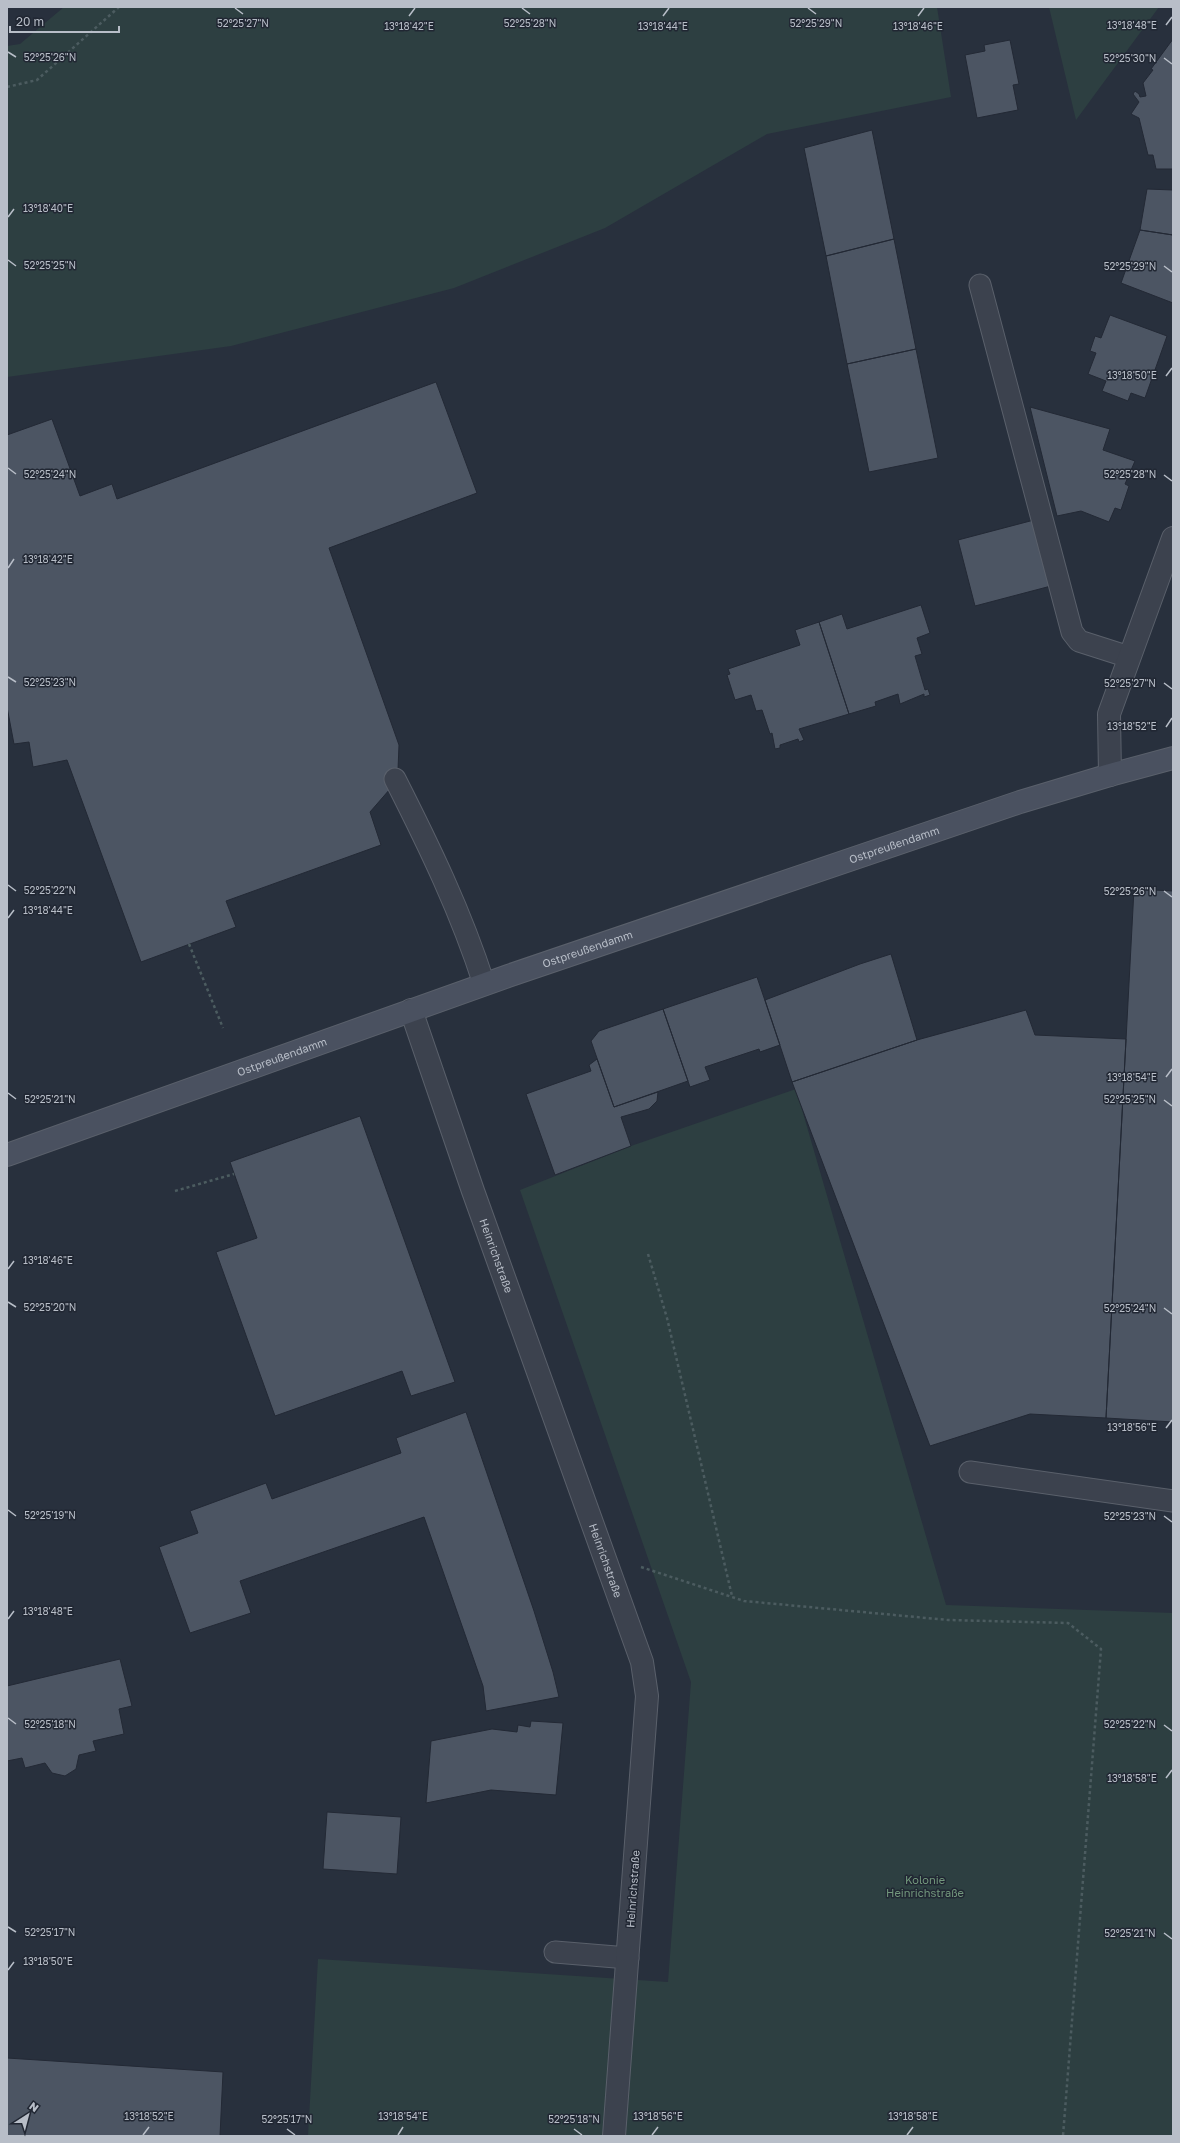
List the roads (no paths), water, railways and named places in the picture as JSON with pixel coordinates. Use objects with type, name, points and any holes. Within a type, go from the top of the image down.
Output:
[{"type":"main road","name":"Ostpreußendamm","points":[[7,1155],[484,984],[1020,802],[1173,758]]},
{"type":"street","points":[[1110,775],[1109,714],[1173,538]]},
{"type":"street","name":"Heinrichstraße","points":[[411,1010],[475,1198],[642,1662],[647,1696],[614,2136]]},
{"type":"lane","points":[[980,285],[1072,632],[1079,641],[1129,658]]},
{"type":"lane","points":[[394,779],[453,897],[470,941],[484,984]]},
{"type":"lane","points":[[970,1472],[1173,1501]]},
{"type":"lane","points":[[555,1952],[628,1958]]},
{"type":"park label","name":"Kolonie Heinrichstraße","points":[[925,1886]]}]
